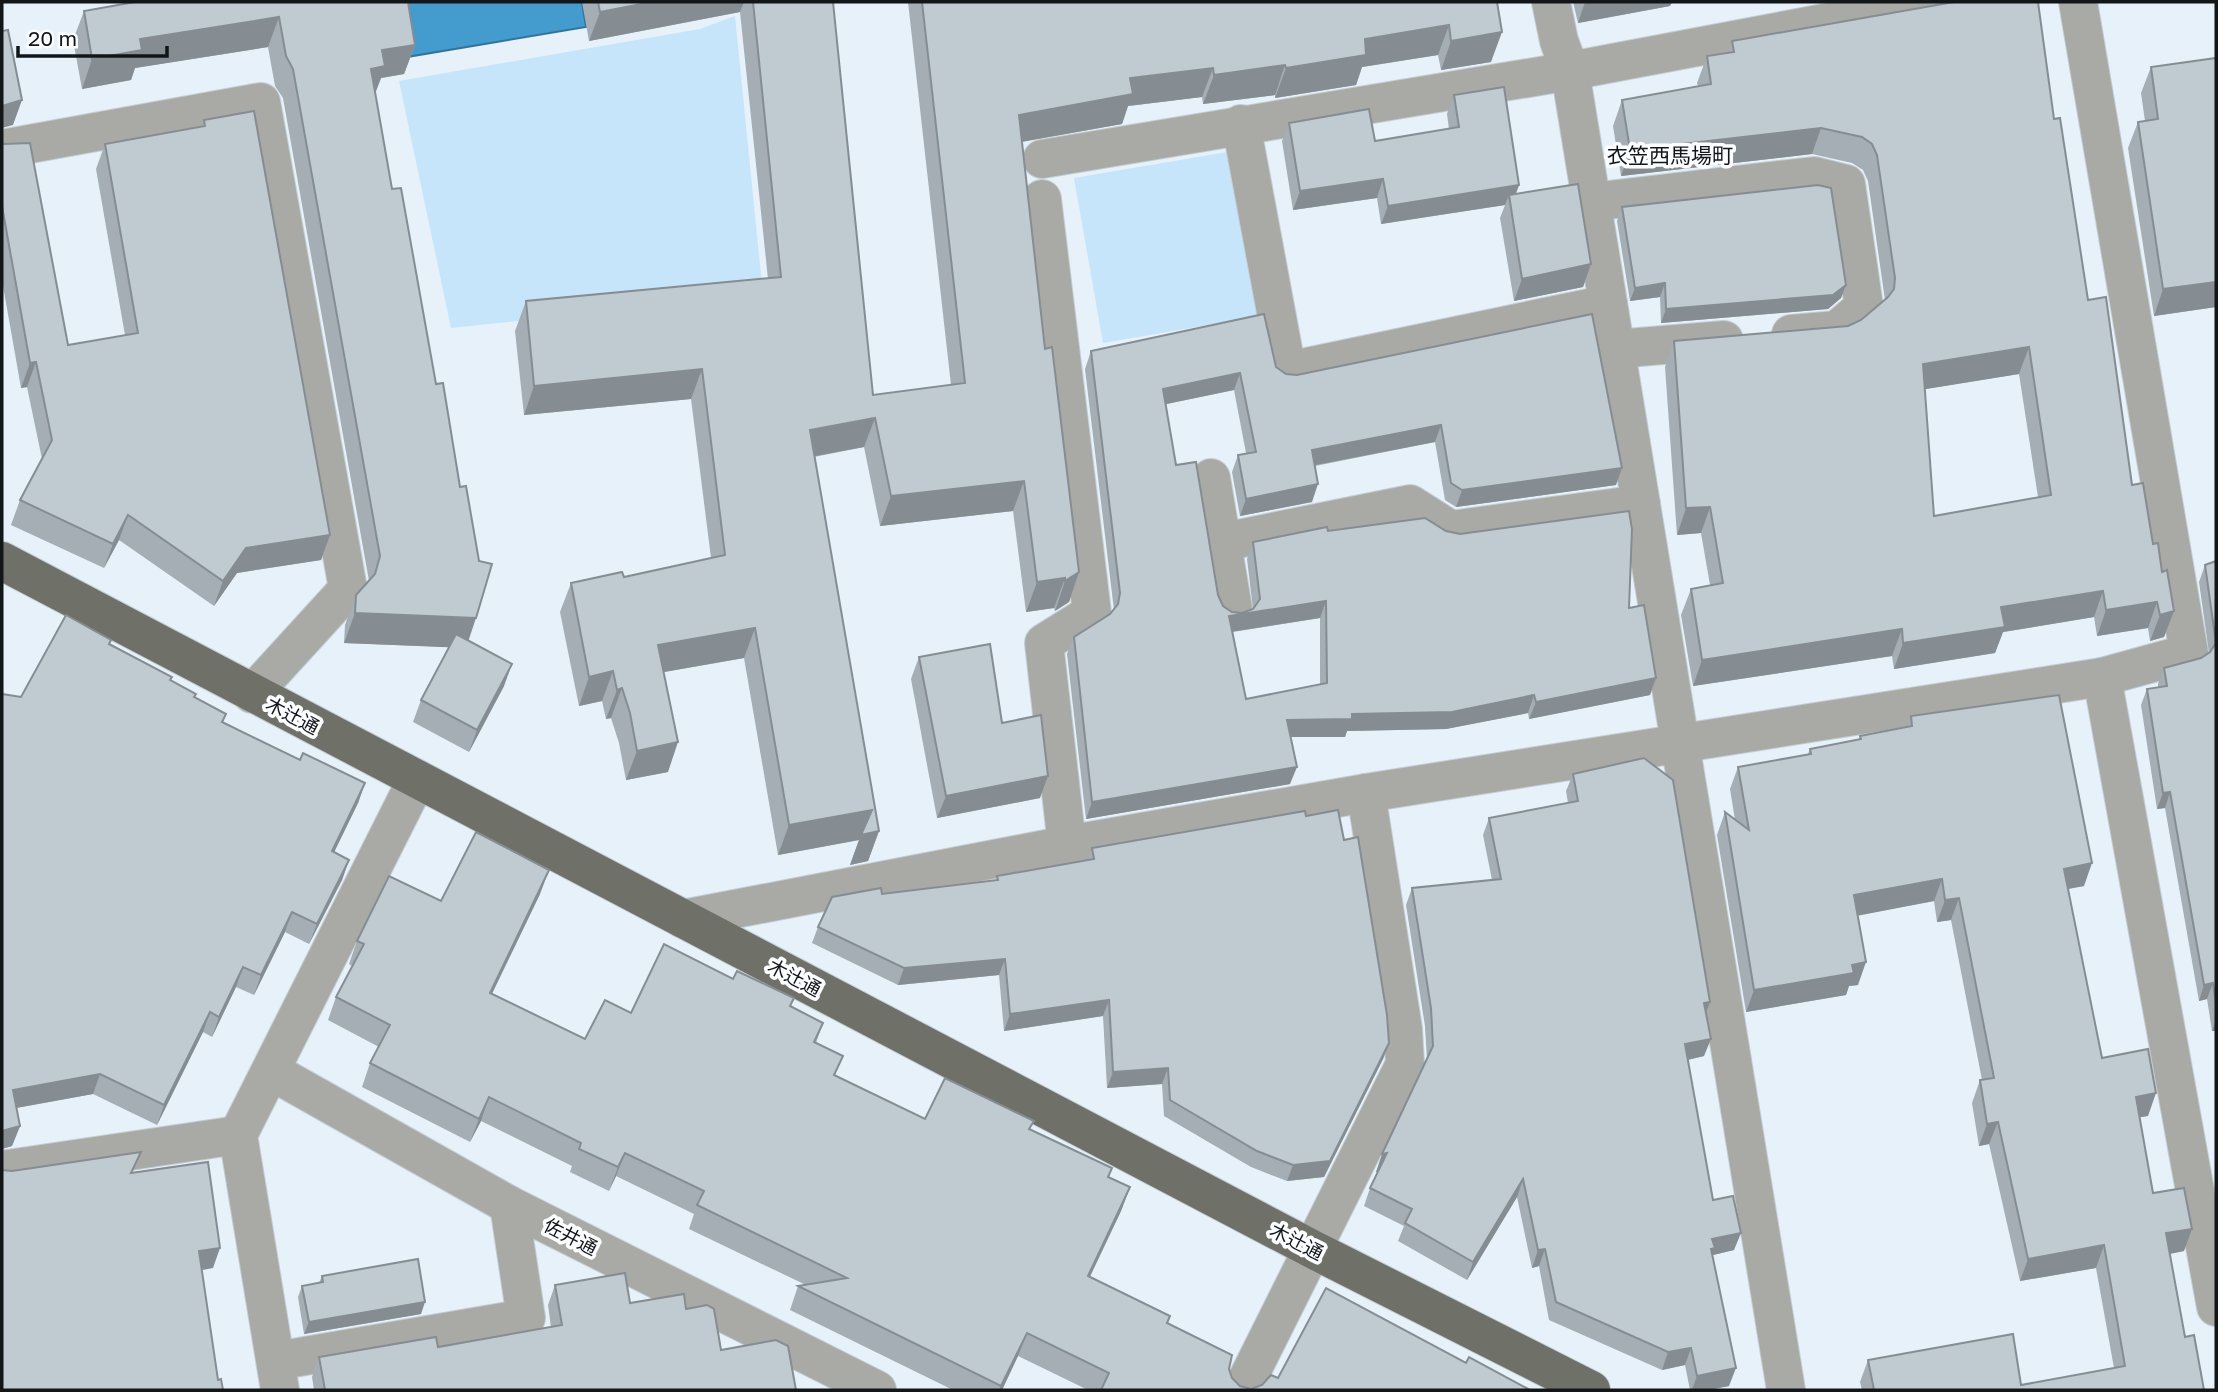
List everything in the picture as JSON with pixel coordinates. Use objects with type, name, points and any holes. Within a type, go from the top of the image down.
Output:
[{"type":"main road","name":"木辻通","points":[[2,561],[1314,1250],[1591,1390]]},
{"type":"street","points":[[1551,2],[1559,41],[1570,71],[1786,1390]]},
{"type":"street","points":[[1042,159],[1570,71],[1934,2]]},
{"type":"street","points":[[683,919],[1067,845],[1366,793],[2102,677],[2189,653],[2078,2]]},
{"type":"street","points":[[2,149],[261,102],[348,589],[253,694]]},
{"type":"street","points":[[1241,124],[1287,371],[1608,304]]},
{"type":"street","points":[[1591,202],[1814,176],[1846,184],[1864,307],[1837,330],[1615,349]]},
{"type":"street","points":[[1042,200],[1092,613],[1044,643],[1067,845]]},
{"type":"street","points":[[1211,478],[1233,609]]},
{"type":"street","points":[[1223,542],[1409,504],[1451,530],[1641,504]]},
{"type":"street","points":[[2102,677],[2216,1307]]},
{"type":"street","points":[[417,779],[237,1135],[278,1375],[526,1318],[509,1205]]},
{"type":"street","points":[[1242,1390],[1405,1064],[1404,1029],[1366,793]]},
{"type":"street","name":"佐井通","points":[[271,1071],[509,1205],[877,1390]]},
{"type":"street","points":[[2,1170],[237,1135]]},
{"type":"shaded area","points":[[735,16],[763,295],[451,328],[399,81],[700,29]]},
{"type":"shaded area","points":[[1233,151],[1261,316],[1103,343],[1074,178]]},
{"type":"water","points":[[392,2],[582,2],[586,27],[401,58]]},
{"type":"building","points":[[135,2],[408,2],[415,45],[382,50],[385,66],[371,69],[392,189],[401,188],[436,384],[443,383],[460,487],[466,486],[479,561],[492,564],[476,618],[355,613],[356,595],[375,574],[380,556],[293,69],[286,56],[279,17],[140,39],[142,50],[92,59],[84,11]]},
{"type":"building","points":[[598,2],[652,2],[600,12]]},
{"type":"building","points":[[753,2],[833,2],[873,395],[965,383],[922,2],[1497,2],[1502,32],[1451,41],[1449,25],[1365,39],[1366,55],[1286,68],[1285,65],[1214,75],[1213,68],[1130,78],[1133,94],[1019,115],[1045,349],[1052,347],[1079,572],[1065,581],[1065,578],[1037,582],[1024,481],[891,496],[875,418],[810,430],[879,831],[861,835],[872,810],[789,825],[755,628],[658,645],[678,742],[637,751],[630,713],[622,688],[617,690],[613,671],[589,677],[571,583],[622,572],[624,577],[725,555],[702,369],[534,386],[526,301],[781,277]]},
{"type":"building","points":[[1954,2],[2038,2],[2054,119],[2060,118],[2088,300],[2106,297],[2132,485],[2143,483],[2153,544],[2158,543],[2162,572],[2167,570],[2174,611],[2160,615],[2157,602],[2106,610],[2103,591],[2001,607],[2005,627],[1903,643],[1902,629],[1702,660],[1691,589],[1723,583],[1710,507],[1686,508],[1674,341],[1848,326],[1861,320],[1888,297],[1894,289],[1895,278],[1877,155],[1872,144],[1862,137],[1821,128],[1630,150],[1622,100],[1711,84],[1707,56],[1734,52],[1732,41]],"holes":[[[2029,347],[2051,495],[1934,516],[1923,364]]]},
{"type":"building","points":[[8,30],[22,100],[2,106],[2,31]]},
{"type":"building","points":[[2216,58],[2216,282],[2163,289],[2138,122],[2158,119],[2151,67]]},
{"type":"building","points":[[1504,87],[1519,185],[1388,206],[1383,179],[1300,191],[1289,123],[1369,109],[1375,141],[1459,127],[1454,95]]},
{"type":"building","points":[[254,111],[330,535],[246,548],[223,581],[128,515],[113,544],[20,500],[52,440],[36,362],[30,363],[2,206],[2,144],[30,143],[68,345],[138,333],[105,144],[205,126],[204,120]]},
{"type":"building","points":[[1578,184],[1591,264],[1522,279],[1509,195]]},
{"type":"building","points":[[1818,185],[1831,188],[1846,285],[1833,295],[1666,309],[1665,283],[1635,288],[1622,207]]},
{"type":"building","points":[[1264,314],[1276,367],[1286,374],[1297,375],[1592,314],[1622,468],[1462,490],[1451,483],[1441,425],[1312,450],[1318,484],[1246,499],[1238,455],[1256,452],[1240,373],[1163,389],[1176,465],[1196,462],[1218,595],[1223,606],[1232,612],[1242,613],[1253,609],[1260,599],[1253,542],[1327,527],[1328,531],[1425,518],[1446,531],[1460,534],[1629,511],[1632,529],[1629,608],[1644,605],[1656,678],[1536,702],[1534,695],[1452,712],[1352,714],[1352,719],[1287,720],[1297,767],[1092,802],[1074,637],[1110,614],[1118,604],[1120,593],[1091,351]],"holes":[[[1326,601],[1327,683],[1246,699],[1229,616]]]},
{"type":"building","points":[[2216,561],[2216,643],[2205,565]]},
{"type":"building","points":[[66,615],[111,640],[109,644],[172,677],[170,680],[196,694],[194,697],[226,714],[222,722],[300,760],[303,753],[365,783],[332,851],[349,860],[317,924],[292,912],[261,975],[243,967],[219,1017],[210,1012],[164,1105],[100,1074],[13,1090],[20,1126],[2,1131],[2,694],[21,697]]},
{"type":"building","points":[[456,634],[512,664],[477,730],[421,700]]},
{"type":"building","points":[[2216,643],[2216,1004],[2213,983],[2204,985],[2170,792],[2163,793],[2147,689],[2167,686],[2164,668],[2201,658],[2210,652]]},
{"type":"building","points":[[990,644],[1002,723],[1041,715],[1048,776],[946,796],[919,657]]},
{"type":"building","points":[[2059,695],[2092,863],[2064,869],[2102,1058],[2148,1049],[2156,1093],[2136,1097],[2153,1193],[2184,1188],[2192,1229],[2166,1233],[2185,1337],[2194,1335],[2204,1390],[1874,1390],[1868,1360],[2013,1334],[2021,1385],[2125,1366],[2104,1245],[2028,1259],[1998,1122],[1987,1124],[1980,1080],[1994,1078],[1959,898],[1945,900],[1942,879],[1854,895],[1866,962],[1852,965],[1854,973],[1754,990],[1725,812],[1749,830],[1738,767],[1811,754],[1810,749],[1912,726],[1911,716]]},
{"type":"building","points":[[1644,758],[1673,780],[1710,1002],[1704,1003],[1711,1039],[1685,1044],[1713,1200],[1733,1196],[1741,1233],[1712,1239],[1715,1248],[1711,1249],[1736,1368],[1697,1376],[1691,1348],[1668,1352],[1556,1302],[1545,1249],[1538,1250],[1523,1179],[1473,1262],[1405,1223],[1412,1209],[1370,1188],[1387,1153],[1382,1154],[1433,1046],[1431,1008],[1412,888],[1501,879],[1489,818],[1578,801],[1573,774]]},
{"type":"building","points":[[1338,810],[1344,840],[1358,837],[1387,1015],[1389,1043],[1330,1161],[1293,1165],[1257,1151],[1170,1100],[1168,1068],[1113,1072],[1109,1000],[1010,1014],[1005,959],[904,968],[818,927],[832,897],[881,888],[882,894],[998,880],[997,876],[1094,859],[1092,848],[1305,811],[1306,816]]},
{"type":"building","points":[[476,832],[549,870],[490,993],[585,1039],[605,1000],[631,1013],[664,944],[733,979],[737,971],[794,998],[790,1006],[823,1023],[814,1042],[843,1056],[834,1075],[925,1119],[945,1078],[1034,1121],[1029,1129],[1112,1168],[1108,1177],[1130,1187],[1088,1276],[1170,1316],[1167,1323],[1232,1355],[1229,1369],[1232,1378],[1240,1386],[1251,1389],[1262,1385],[1271,1375],[1278,1378],[1326,1288],[1466,1363],[1469,1357],[1530,1390],[1101,1390],[1109,1373],[1027,1333],[1001,1386],[798,1286],[847,1278],[697,1205],[704,1191],[625,1153],[618,1167],[579,1149],[581,1143],[489,1097],[479,1119],[370,1063],[390,1025],[336,997],[364,944],[357,941],[389,876],[441,901]]},
{"type":"building","points":[[141,1152],[131,1173],[208,1162],[220,1248],[199,1251],[218,1380],[221,1379],[223,1390],[2,1390],[2,1170],[12,1171]]},
{"type":"building","points":[[418,1259],[425,1302],[309,1322],[302,1286],[323,1282],[322,1276]]},
{"type":"building","points":[[625,1273],[630,1303],[684,1294],[686,1309],[707,1305],[714,1309],[721,1350],[776,1340],[788,1346],[796,1390],[325,1390],[319,1357],[436,1337],[438,1347],[562,1325],[555,1285]]},
{"type":"district","name":"衣笠西馬場町","points":[[1670,155]]}]
